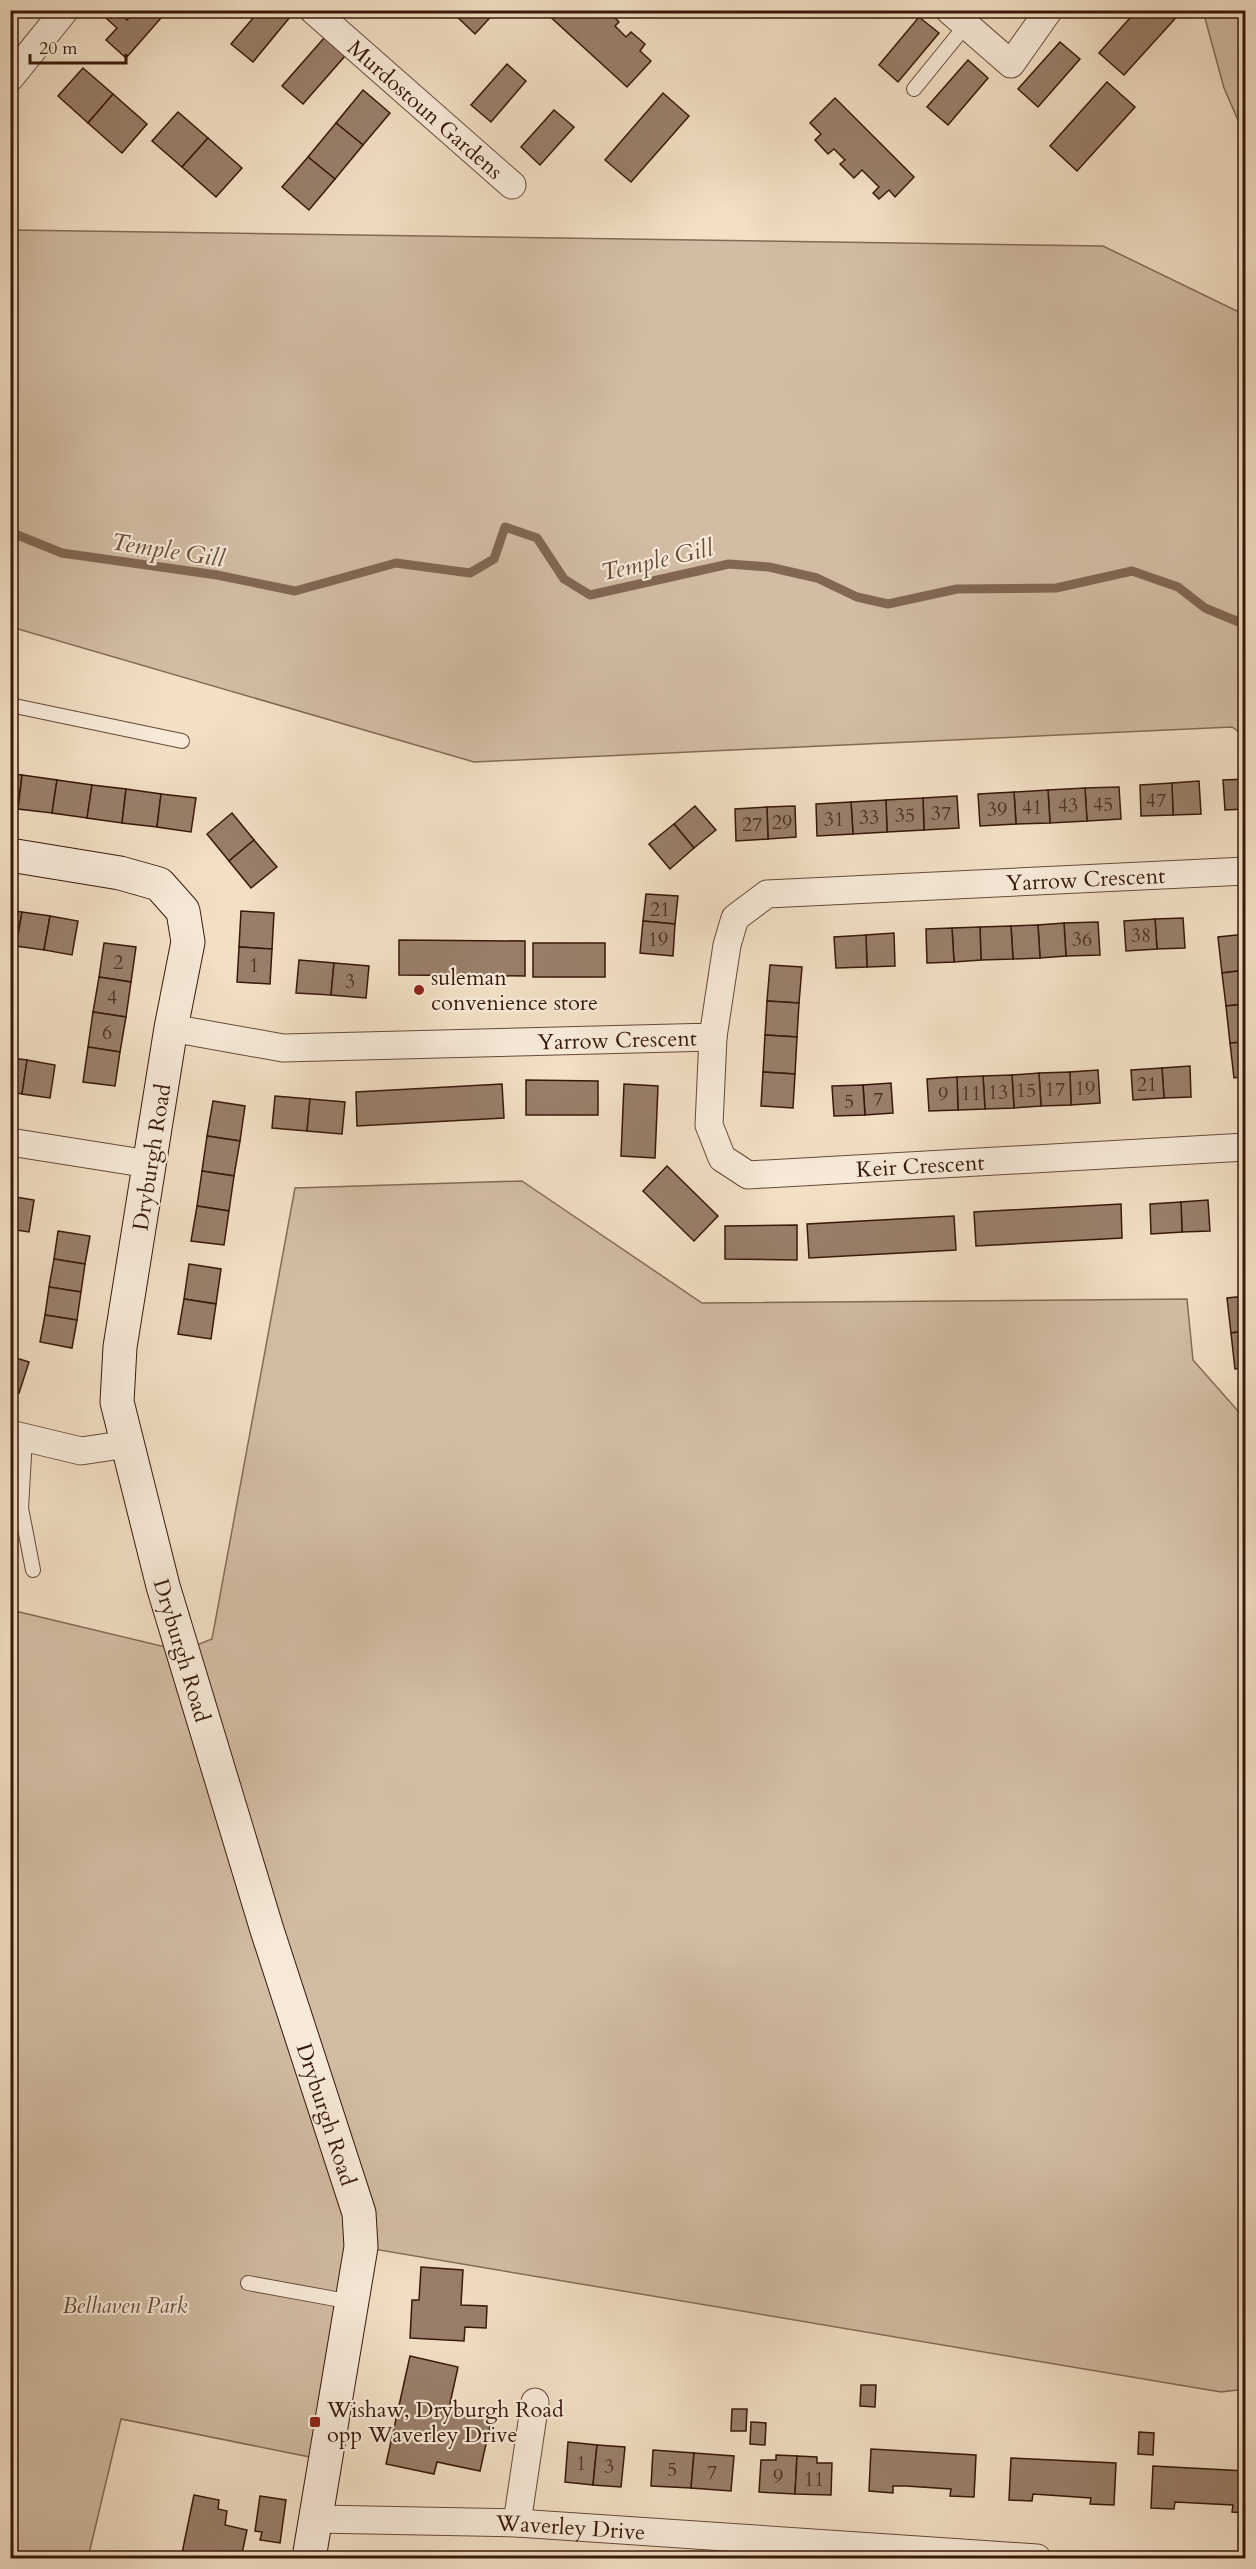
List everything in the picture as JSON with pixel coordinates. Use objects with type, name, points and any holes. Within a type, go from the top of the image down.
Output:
[{"type":"street","points":[[10,78],[65,10]]},
{"type":"street","name":"Murdostoun Gardens","points":[[313,10],[512,185]]},
{"type":"street","points":[[958,18],[1011,64],[1049,10]]},
{"type":"street","name":"Dryburgh Road","points":[[10,855],[120,873],[159,884],[183,911],[188,942],[171,1028],[120,1347],[117,1402],[163,1586],[267,1930],[359,2213],[361,2247],[309,2559]]},
{"type":"street","name":"Yarrow Crescent","points":[[171,1028],[283,1048],[713,1038],[727,945],[735,918],[767,894],[1245,871]]},
{"type":"street","name":"Keir Crescent","points":[[713,1038],[709,1125],[722,1158],[748,1175],[1245,1147]]},
{"type":"street","points":[[10,1142],[149,1164]]},
{"type":"street","points":[[18,1436],[81,1451],[128,1444]]},
{"type":"street","points":[[517,2523],[535,2402]]},
{"type":"street","name":"Waverley Drive","points":[[317,2519],[517,2523],[1037,2559]]},
{"type":"lane","points":[[914,89],[958,18]]},
{"type":"lane","points":[[10,705],[182,741]]},
{"type":"lane","points":[[18,1436],[21,1508],[33,1570]]},
{"type":"lane","points":[[248,2283],[352,2302]]},
{"type":"green space","points":[[1203,11],[1245,11],[1245,136],[1224,88]]},
{"type":"green space","points":[[11,230],[1103,246],[1245,315],[1245,736],[1232,727],[474,762],[11,627]]},
{"type":"green space","name":"Belhaven Park","points":[[522,1181],[702,1303],[1187,1299],[1193,1360],[1245,1419],[1245,2389],[1221,2392],[362,2247],[325,2460],[121,2419],[88,2558],[11,2558],[11,1610],[182,1651],[212,1639],[295,1188]]},
{"type":"building","points":[[115,10],[127,20],[136,10],[168,10],[126,58],[106,40],[117,28],[107,19]]},
{"type":"building","points":[[260,10],[295,11],[253,62],[231,44]]},
{"type":"building","points":[[450,10],[497,10],[475,34]]},
{"type":"building","points":[[546,10],[590,10],[597,17],[603,10],[607,10],[619,22],[615,26],[626,37],[631,32],[645,44],[640,51],[651,61],[627,87],[545,12]]},
{"type":"building","points":[[1137,10],[1182,11],[1124,75],[1099,53]]},
{"type":"building","points":[[919,17],[939,33],[898,82],[879,65]]},
{"type":"building","points":[[324,38],[345,56],[303,104],[282,86]]},
{"type":"building","points":[[1060,42],[1080,59],[1038,107],[1018,89]]},
{"type":"building","points":[[968,60],[988,78],[948,125],[927,107]]},
{"type":"building","points":[[507,64],[526,81],[491,122],[471,105]]},
{"type":"building","points":[[83,68],[113,94],[88,123],[58,96]]},
{"type":"building","points":[[1107,82],[1135,107],[1077,171],[1050,146]]},
{"type":"building","points":[[363,90],[390,113],[363,145],[336,123]]},
{"type":"building","points":[[663,93],[689,116],[631,182],[605,160]]},
{"type":"building","points":[[113,94],[147,124],[122,153],[88,123]]},
{"type":"building","points":[[835,98],[914,177],[895,197],[889,190],[879,199],[873,193],[879,187],[862,170],[854,178],[840,164],[845,160],[834,149],[828,154],[815,140],[821,134],[810,123]]},
{"type":"building","points":[[554,110],[574,127],[540,165],[521,147]]},
{"type":"building","points":[[178,112],[208,138],[182,167],[152,141]]},
{"type":"building","points":[[336,123],[363,145],[335,179],[308,157]]},
{"type":"building","points":[[208,138],[242,168],[216,197],[182,167]]},
{"type":"building","points":[[308,157],[335,179],[309,210],[282,187]]},
{"type":"building","points":[[10,774],[22,775],[18,809],[10,808]]},
{"type":"building","points":[[22,775],[57,780],[52,813],[18,809]]},
{"type":"building","points":[[1246,779],[1246,809],[1225,810],[1223,780]]},
{"type":"building","points":[[57,780],[92,785],[87,818],[52,813]]},
{"type":"building","points":[[1199,781],[1201,814],[1173,815],[1172,783]]},
{"type":"building","points":[[1172,783],[1173,815],[1141,816],[1140,785]]},
{"type":"building","points":[[92,785],[126,789],[122,823],[87,818]]},
{"type":"building","points":[[1119,787],[1121,819],[1087,821],[1085,788]]},
{"type":"building","points":[[1085,788],[1087,821],[1050,823],[1048,790]]},
{"type":"building","points":[[126,789],[161,794],[157,827],[122,823]]},
{"type":"building","points":[[1048,790],[1050,823],[1016,824],[1014,792]]},
{"type":"building","points":[[1014,792],[1016,824],[980,826],[978,794]]},
{"type":"building","points":[[161,794],[196,798],[191,832],[157,827]]},
{"type":"building","points":[[957,796],[959,828],[924,830],[923,798]]},
{"type":"building","points":[[923,798],[924,830],[887,832],[886,800]]},
{"type":"building","points":[[886,800],[887,832],[853,834],[851,802]]},
{"type":"building","points":[[851,802],[853,834],[817,836],[816,804]]},
{"type":"building","points":[[695,806],[716,830],[694,848],[674,824]]},
{"type":"building","points":[[795,806],[796,837],[768,839],[767,807]]},
{"type":"building","points":[[767,807],[768,839],[736,841],[735,809]]},
{"type":"building","points":[[232,813],[254,840],[229,861],[207,834]]},
{"type":"building","points":[[674,824],[694,848],[670,869],[649,844]]},
{"type":"building","points":[[254,840],[277,867],[251,888],[229,861]]},
{"type":"building","points":[[646,894],[678,896],[675,924],[643,921]]},
{"type":"building","points":[[10,910],[22,912],[16,946],[10,945]]},
{"type":"building","points":[[241,911],[274,913],[272,949],[239,947]]},
{"type":"building","points":[[22,912],[50,916],[44,950],[16,946]]},
{"type":"building","points":[[50,916],[78,921],[72,955],[44,950]]},
{"type":"building","points":[[1183,918],[1185,948],[1157,949],[1155,919]]},
{"type":"building","points":[[1155,919],[1157,949],[1126,951],[1124,921]]},
{"type":"building","points":[[643,921],[675,924],[673,956],[640,953]]},
{"type":"building","points":[[1098,922],[1100,955],[1066,956],[1064,923]]},
{"type":"building","points":[[1064,923],[1066,956],[1040,958],[1038,925]]},
{"type":"building","points":[[1038,925],[1040,958],[1013,959],[1011,926]]},
{"type":"building","points":[[1011,926],[1013,959],[981,960],[980,927]]},
{"type":"building","points":[[980,927],[981,960],[954,962],[952,928]]},
{"type":"building","points":[[952,928],[954,962],[927,963],[926,929]]},
{"type":"building","points":[[894,933],[895,966],[867,967],[866,935]]},
{"type":"building","points":[[1246,934],[1246,970],[1222,973],[1218,937]]},
{"type":"building","points":[[866,935],[867,967],[836,968],[834,937]]},
{"type":"building","points":[[399,940],[525,941],[525,976],[399,975]]},
{"type":"building","points":[[104,943],[136,947],[131,982],[99,977]]},
{"type":"building","points":[[533,943],[605,943],[605,977],[533,977]]},
{"type":"building","points":[[239,947],[272,949],[270,984],[237,982]]},
{"type":"building","points":[[299,960],[334,963],[331,995],[296,993]]},
{"type":"building","points":[[334,963],[369,966],[366,998],[331,995]]},
{"type":"building","points":[[770,965],[802,967],[799,1003],[767,1001]]},
{"type":"building","points":[[1246,970],[1246,1004],[1226,1006],[1222,973]]},
{"type":"building","points":[[99,977],[131,982],[126,1017],[93,1012]]},
{"type":"building","points":[[767,1001],[799,1003],[797,1037],[765,1035]]},
{"type":"building","points":[[1246,1004],[1246,1042],[1230,1043],[1226,1006]]},
{"type":"building","points":[[93,1012],[126,1017],[120,1052],[88,1047]]},
{"type":"building","points":[[765,1035],[797,1037],[795,1074],[763,1072]]},
{"type":"building","points":[[1246,1042],[1246,1076],[1234,1078],[1230,1043]]},
{"type":"building","points":[[88,1047],[120,1052],[115,1086],[83,1082]]},
{"type":"building","points":[[10,1058],[27,1060],[22,1094],[10,1092]]},
{"type":"building","points":[[27,1060],[55,1065],[50,1098],[22,1094]]},
{"type":"building","points":[[1190,1066],[1191,1097],[1164,1098],[1162,1068]]},
{"type":"building","points":[[1162,1068],[1164,1098],[1133,1100],[1131,1070]]},
{"type":"building","points":[[1098,1070],[1100,1103],[1071,1105],[1070,1072]]},
{"type":"building","points":[[763,1072],[795,1074],[793,1108],[761,1106]]},
{"type":"building","points":[[1070,1072],[1071,1105],[1041,1106],[1039,1073]]},
{"type":"building","points":[[1039,1073],[1041,1106],[1014,1108],[1012,1075]]},
{"type":"building","points":[[1012,1075],[1014,1108],[985,1109],[983,1076]]},
{"type":"building","points":[[983,1076],[985,1109],[958,1110],[957,1077]]},
{"type":"building","points":[[957,1077],[958,1110],[929,1111],[927,1079]]},
{"type":"building","points":[[526,1080],[598,1081],[598,1115],[526,1115]]},
{"type":"building","points":[[891,1083],[893,1113],[865,1115],[863,1085]]},
{"type":"building","points":[[502,1084],[504,1118],[357,1126],[356,1092]]},
{"type":"building","points":[[624,1084],[658,1086],[655,1158],[621,1156]]},
{"type":"building","points":[[863,1085],[865,1115],[834,1116],[832,1086]]},
{"type":"building","points":[[275,1096],[310,1099],[307,1131],[272,1128]]},
{"type":"building","points":[[310,1099],[345,1102],[342,1134],[307,1131]]},
{"type":"building","points":[[213,1101],[245,1106],[240,1141],[207,1136]]},
{"type":"building","points":[[207,1136],[240,1141],[234,1176],[202,1171]]},
{"type":"building","points":[[667,1166],[718,1216],[694,1241],[643,1191]]},
{"type":"building","points":[[202,1171],[234,1176],[229,1211],[197,1206]]},
{"type":"building","points":[[10,1196],[34,1200],[29,1232],[10,1229]]},
{"type":"building","points":[[1208,1200],[1210,1231],[1182,1232],[1181,1202]]},
{"type":"building","points":[[1181,1202],[1182,1232],[1151,1234],[1150,1204]]},
{"type":"building","points":[[1121,1204],[1122,1238],[976,1246],[974,1212]]},
{"type":"building","points":[[197,1206],[229,1211],[224,1245],[191,1241]]},
{"type":"building","points":[[954,1216],[956,1250],[809,1258],[807,1224]]},
{"type":"building","points":[[797,1225],[797,1260],[725,1259],[725,1226]]},
{"type":"building","points":[[58,1231],[90,1236],[85,1264],[54,1259]]},
{"type":"building","points":[[54,1259],[85,1264],[81,1292],[49,1287]]},
{"type":"building","points":[[189,1264],[221,1269],[216,1304],[184,1299]]},
{"type":"building","points":[[49,1287],[81,1292],[77,1320],[45,1315]]},
{"type":"building","points":[[1246,1296],[1246,1331],[1231,1333],[1227,1298]]},
{"type":"building","points":[[184,1299],[216,1304],[211,1339],[178,1334]]},
{"type":"building","points":[[45,1315],[77,1320],[72,1348],[40,1342]]},
{"type":"building","points":[[1246,1331],[1246,1368],[1235,1369],[1231,1333]]},
{"type":"building","points":[[10,1356],[29,1362],[19,1393],[10,1391]]},
{"type":"building","points":[[421,2267],[463,2270],[461,2305],[487,2306],[486,2328],[465,2327],[464,2341],[410,2338],[412,2300],[419,2300]]},
{"type":"building","points":[[410,2356],[458,2367],[449,2408],[492,2417],[480,2471],[437,2462],[434,2474],[386,2464]]},
{"type":"building","points":[[861,2385],[876,2385],[875,2407],[860,2406]]},
{"type":"building","points":[[732,2409],[747,2409],[746,2431],[731,2431]]},
{"type":"building","points":[[751,2422],[766,2423],[765,2445],[750,2444]]},
{"type":"building","points":[[1139,2432],[1154,2433],[1153,2455],[1138,2454]]},
{"type":"building","points":[[568,2442],[597,2445],[593,2485],[565,2482]]},
{"type":"building","points":[[597,2445],[625,2447],[621,2487],[593,2485]]},
{"type":"building","points":[[871,2449],[976,2455],[974,2497],[950,2496],[951,2489],[906,2486],[893,2486],[893,2493],[869,2491]]},
{"type":"building","points":[[653,2450],[694,2453],[691,2488],[651,2486]]},
{"type":"building","points":[[694,2453],[734,2456],[731,2491],[691,2488]]},
{"type":"building","points":[[776,2455],[797,2456],[795,2494],[759,2492],[761,2460],[776,2460]]},
{"type":"building","points":[[797,2456],[817,2457],[817,2463],[832,2463],[831,2495],[795,2494]]},
{"type":"building","points":[[1011,2458],[1116,2463],[1114,2505],[1090,2504],[1091,2498],[1033,2494],[1032,2501],[1009,2500]]},
{"type":"building","points":[[1153,2466],[1246,2471],[1246,2513],[1232,2512],[1233,2505],[1175,2502],[1174,2509],[1151,2508]]},
{"type":"building","points":[[194,2495],[219,2500],[218,2509],[227,2511],[225,2525],[247,2530],[241,2558],[181,2558]]},
{"type":"building","points":[[260,2496],[286,2500],[280,2543],[260,2540],[262,2532],[255,2531]]},
{"type":"waterway","name":"Temple Gill","points":[[10,532],[62,553],[217,575],[295,591],[396,563],[470,573],[494,559],[505,527],[537,538],[564,579],[590,595],[729,564],[769,567],[817,578],[857,597],[888,604],[957,589],[1056,588],[1132,571],[1178,587],[1205,608],[1246,625]]},
{"type":"place","name":"suleman convenience store","points":[[419,990]]},
{"type":"place","name":"Wishaw, Dryburgh Road opp Waverley Drive","points":[[315,2422]]}]
